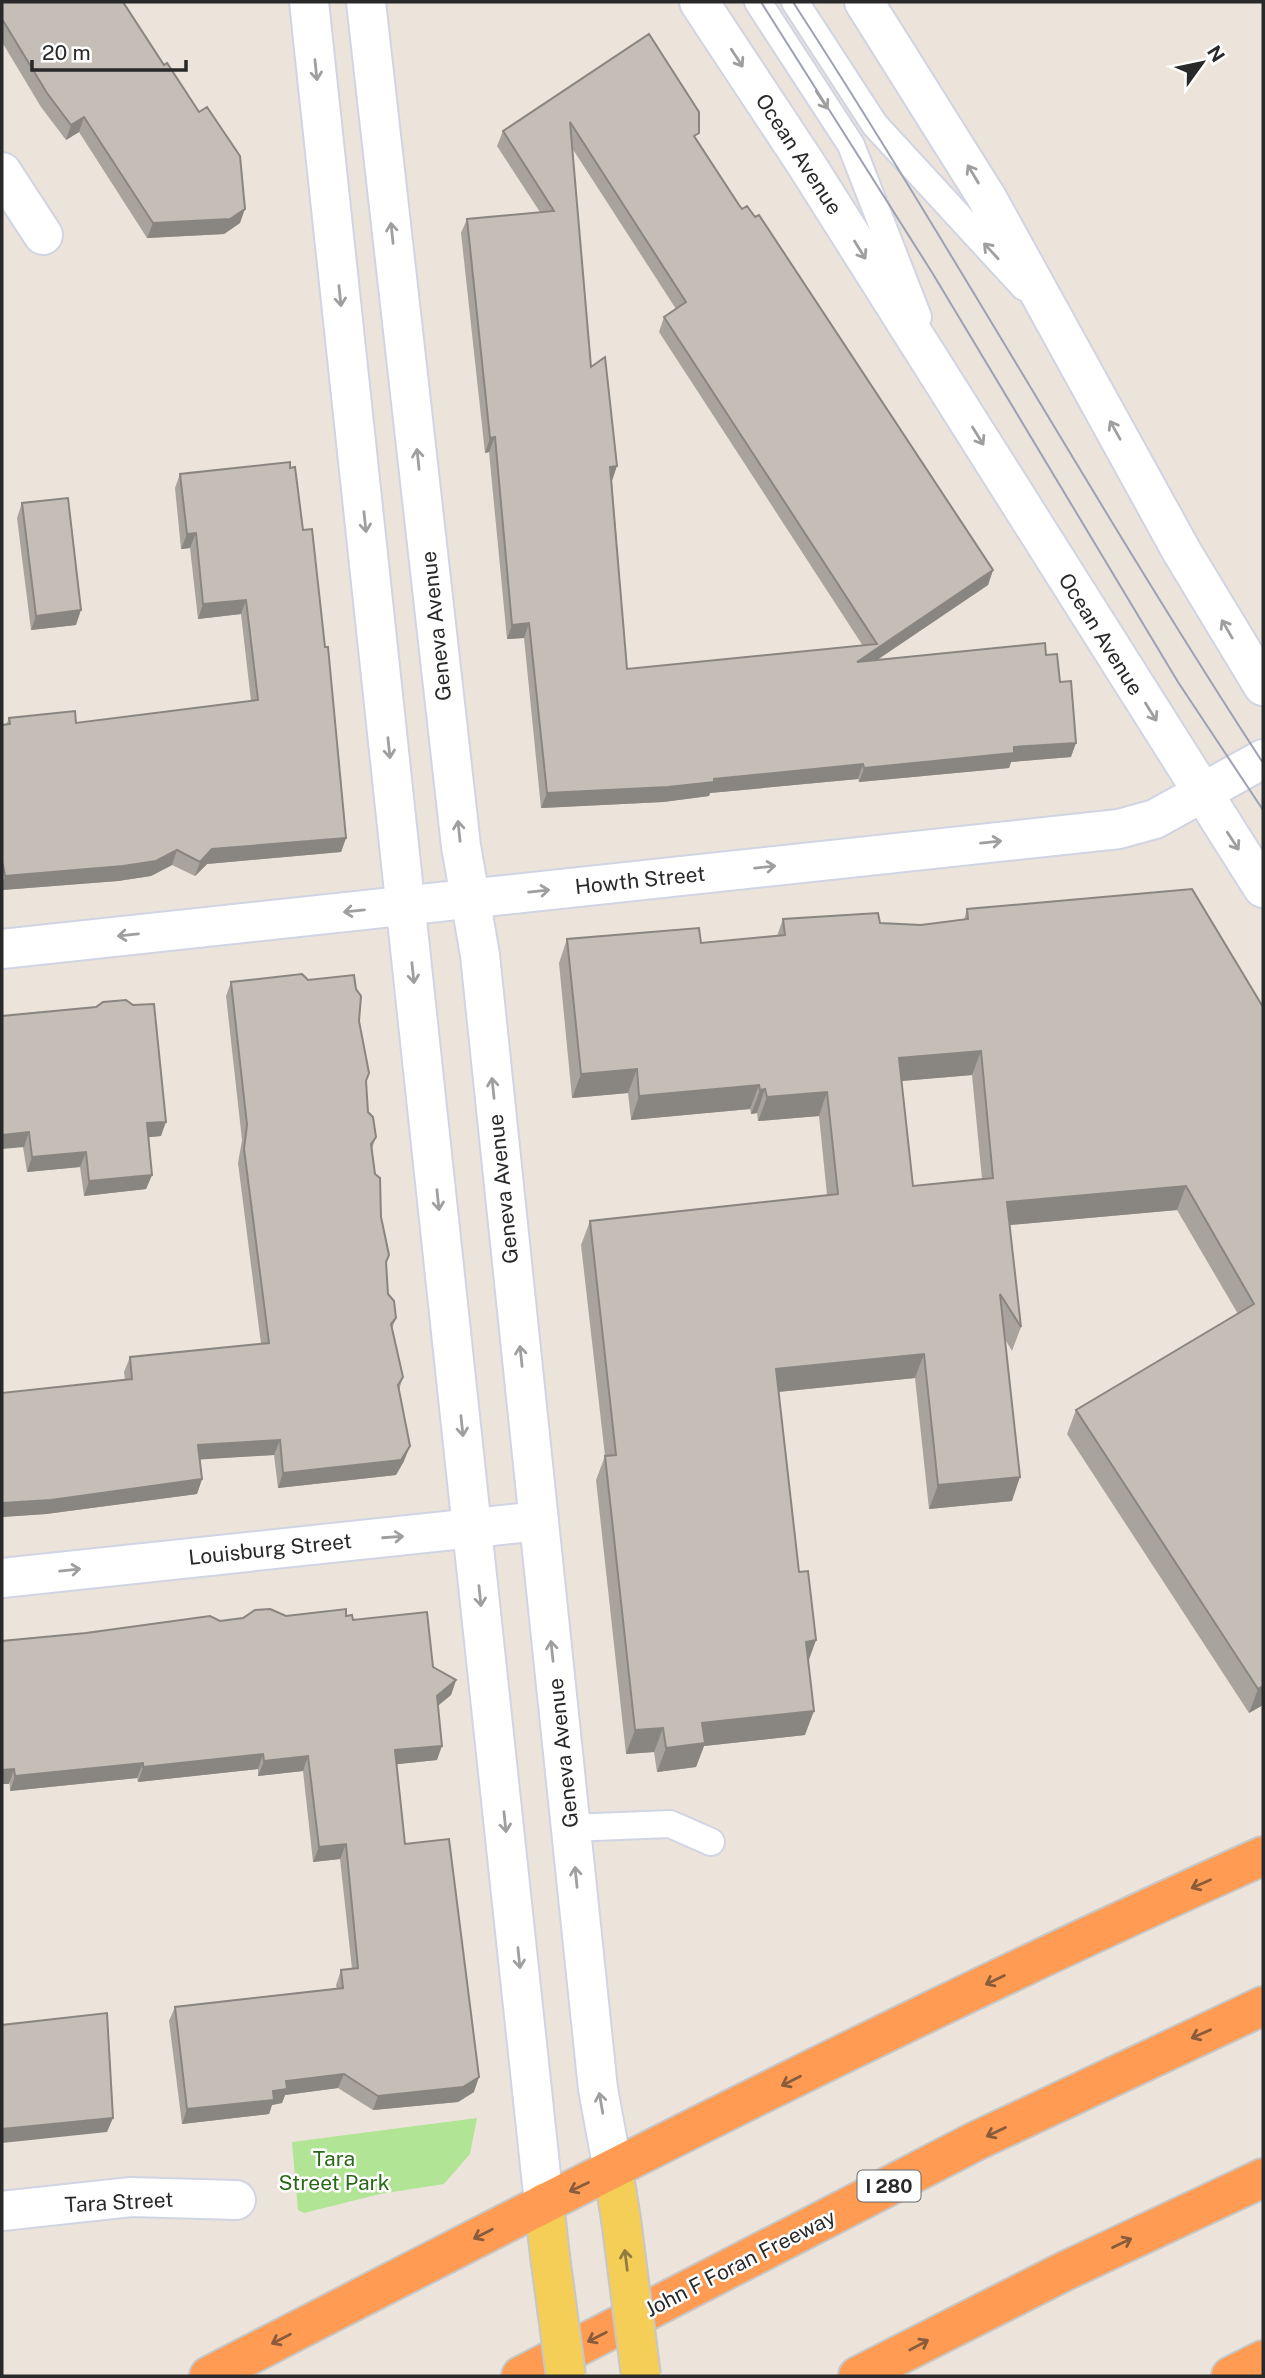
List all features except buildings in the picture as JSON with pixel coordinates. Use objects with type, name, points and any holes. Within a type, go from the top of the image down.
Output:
[{"type":"highway","points":[[209,2376],[544,2203],[1118,1921],[1263,1856]]},
{"type":"highway","name":"John F Foran Freeway","points":[[521,2376],[976,2141],[1263,2006]]},
{"type":"highway","points":[[858,2376],[1063,2272],[1263,2178]]},
{"type":"highway","points":[[1231,2376],[1263,2360]]},
{"type":"main road","points":[[309,2],[544,2203],[566,2376]]},
{"type":"main road","name":"Geneva Avenue","points":[[366,2],[461,846],[480,955],[598,2089],[621,2220],[641,2376]]},
{"type":"main road","name":"Ocean Avenue","points":[[699,2],[807,164],[1263,888]]},
{"type":"main road","points":[[864,2],[987,198],[1182,552],[1263,686]]},
{"type":"main road","points":[[2,172],[43,236]]},
{"type":"main road","name":"Howth Street","points":[[2,949],[1119,829],[1155,819],[1203,795],[1263,759]]},
{"type":"main road","name":"Louisburg Street","points":[[2,1578],[539,1521]]},
{"type":"main road","name":"Tara Street","points":[[2,2211],[131,2197],[236,2200]]},
{"type":"lane","name":"Ocean Avenue","points":[[758,2],[851,145],[942,378]]},
{"type":"lane","points":[[795,2],[875,125],[1054,319]]},
{"type":"lane","points":[[570,1828],[670,1824],[711,1842]]},
{"type":"green space","name":"Tara Street Park","points":[[477,2118],[470,2154],[444,2184],[380,2194],[304,2213],[298,2210],[292,2142]]},
{"type":"tram line","points":[[761,2],[933,274],[1178,682],[1263,810]]},
{"type":"tram line","points":[[793,2],[1263,763]]}]
